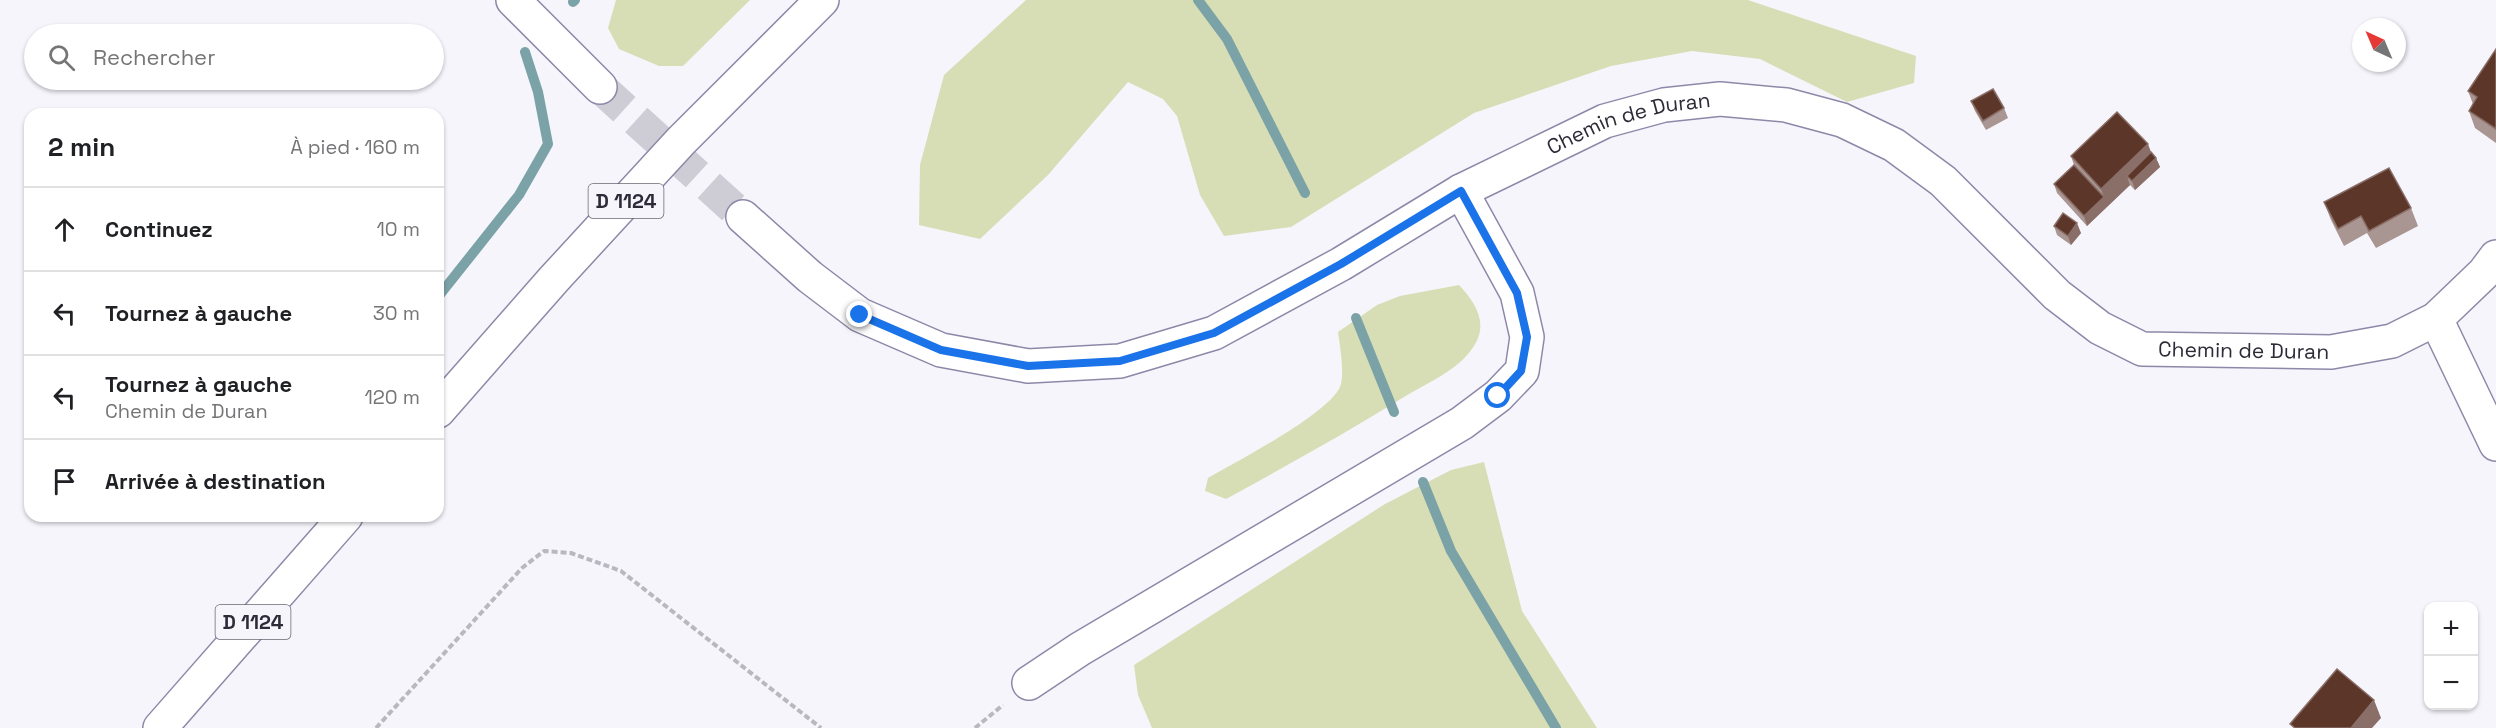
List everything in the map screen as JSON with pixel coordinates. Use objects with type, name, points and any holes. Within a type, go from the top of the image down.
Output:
[{"type":"main road","points":[[513,0],[600,87]]},
{"type":"main road","name":"D 1124","points":[[444,404],[554,279],[681,141],[822,0]]},
{"type":"main road","name":"Chemin de Duran","points":[[743,217],[810,277],[860,315],[941,350],[1028,366],[1120,361],[1214,333],[1341,264],[1461,191],[1605,121],[1664,105],[1720,99],[1786,105],[1842,120],[1900,149],[1943,181],[2057,295],[2100,328],[2142,349],[2331,352],[2392,341],[2436,319],[2484,273],[2496,257]]},
{"type":"main road","points":[[1029,683],[1080,649],[1462,423],[1498,396],[1521,371],[1527,337],[1517,293],[1461,191]]},
{"type":"main road","points":[[2436,319],[2496,444]]},
{"type":"main road","name":"D 1124","points":[[160,728],[341,522]]},
{"type":"path","points":[[376,728],[522,568],[543,551],[571,553],[621,571],[820,728]]},
{"type":"green space","points":[[616,0],[750,0],[683,66],[659,66],[619,49],[608,28]]},
{"type":"green space","points":[[1026,0],[1748,0],[1916,56],[1914,83],[1847,102],[1760,59],[1692,51],[1611,66],[1474,113],[1291,227],[1224,236],[1200,195],[1177,116],[1163,99],[1128,82],[1048,175],[980,239],[919,225],[920,165],[944,75]]},
{"type":"green space","points":[[1459,285],[1475,306],[1480,321],[1480,329],[1474,346],[1460,362],[1442,375],[1226,499],[1205,491],[1208,478],[1280,437],[1318,411],[1332,398],[1340,387],[1342,375],[1338,332],[1377,305],[1400,296]]},
{"type":"green space","points":[[1484,462],[1522,611],[1597,728],[1152,728],[1138,695],[1134,665],[1385,504],[1451,470]]},
{"type":"building","points":[[2496,49],[2496,129],[2469,111],[2477,97],[2468,91]]},
{"type":"building","points":[[1993,89],[2004,108],[1983,121],[1971,101]]},
{"type":"building","points":[[2117,112],[2148,144],[2101,189],[2071,156]]},
{"type":"building","points":[[2151,152],[2156,158],[2132,181],[2127,176]]},
{"type":"building","points":[[2074,165],[2104,197],[2084,216],[2054,184]]},
{"type":"building","points":[[2389,168],[2411,208],[2369,231],[2361,216],[2338,229],[2324,202]]},
{"type":"building","points":[[2063,213],[2077,223],[2068,236],[2054,226]]},
{"type":"building","points":[[2337,669],[2374,700],[2351,728],[2295,728],[2290,724]]},
{"type":"waterway","points":[[1198,0],[1227,39],[1305,193]]},
{"type":"waterway","points":[[444,289],[519,195],[548,144],[538,92],[525,52]]},
{"type":"waterway","points":[[1356,318],[1394,412]]},
{"type":"waterway","points":[[1423,482],[1451,551],[1556,728]]},
{"type":"tunnel","points":[[600,87],[743,217]]},
{"type":"route","points":[[860,315],[941,350],[1028,366],[1120,361],[1214,333],[1341,264],[1461,191],[1517,293],[1527,337],[1521,371],[1498,396]]}]
